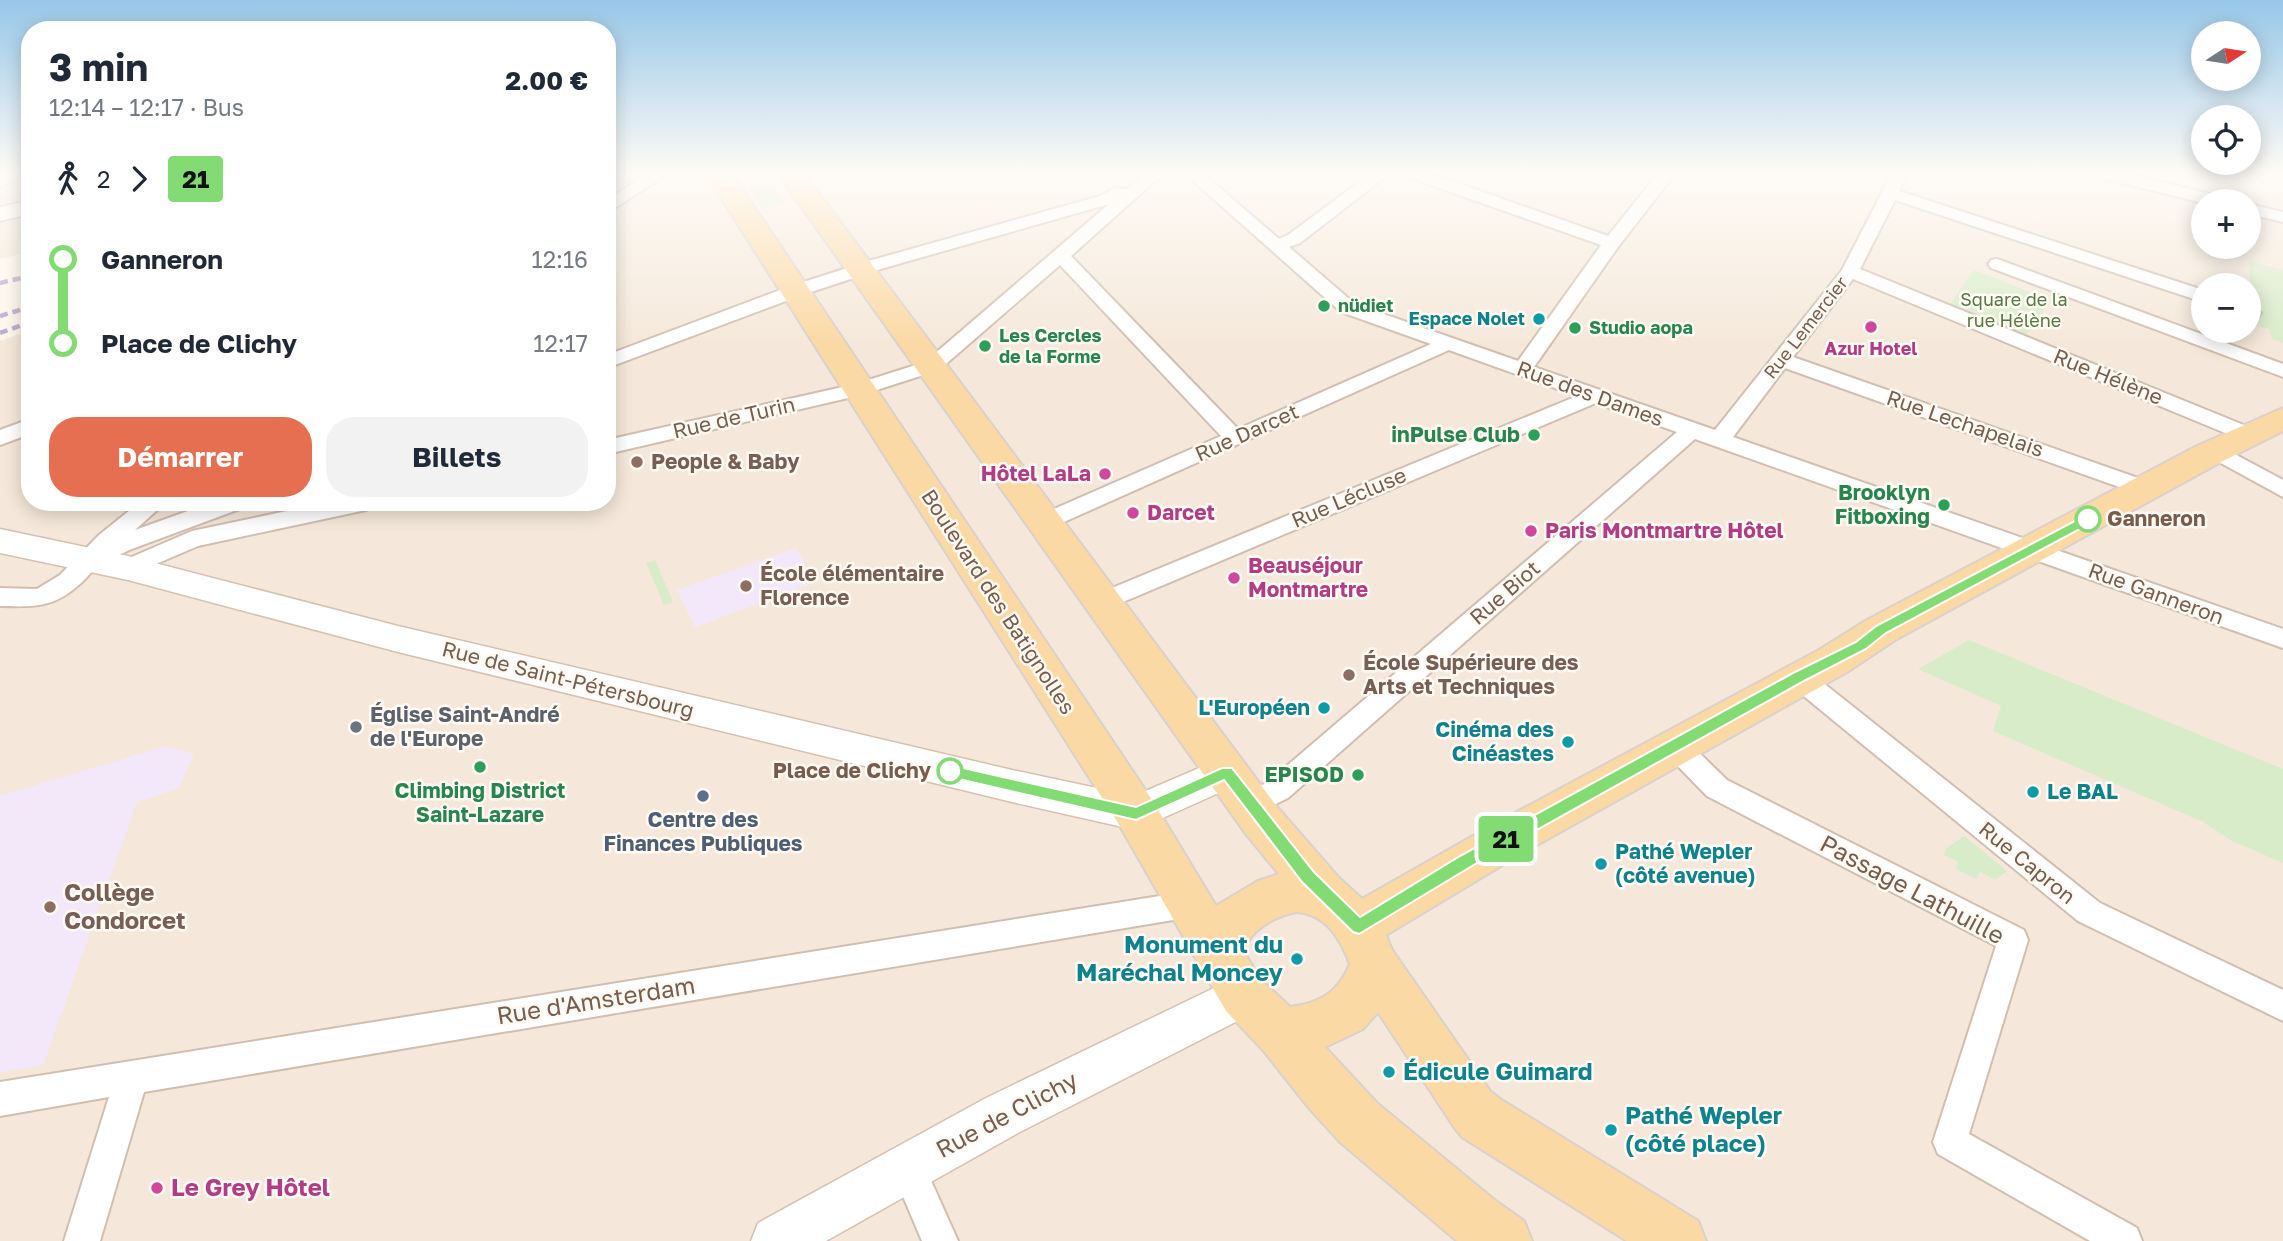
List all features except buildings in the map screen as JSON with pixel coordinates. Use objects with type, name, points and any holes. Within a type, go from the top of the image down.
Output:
[{"type":"main road","name":"Boulevard des Batignolles","points":[[755,229],[1136,813]]},
{"type":"main road","points":[[831,229],[1239,788],[1366,945],[1422,1039],[1481,1118],[1678,1241]]},
{"type":"main road","points":[[1281,1032],[1304,1030],[1332,1021],[1360,998],[1366,945],[1466,861],[1798,677],[1861,646],[1881,630],[2029,549],[2283,418]]},
{"type":"main road","name":"Rue de Saint-Pétersbourg","points":[[0,541],[109,564],[412,642],[1012,786],[1136,813]]},
{"type":"main road","points":[[1239,788],[1136,813],[1243,995],[1281,1032],[1320,1082],[1359,1123],[1477,1222],[1504,1241]]},
{"type":"main road","points":[[1219,951],[1231,923],[1243,913],[1274,896],[1296,891],[1323,893]]},
{"type":"main road","name":"Rue de Clichy","points":[[776,1241],[1015,1109],[1243,995]]},
{"type":"street","points":[[616,359],[795,291],[1005,229]]},
{"type":"street","points":[[861,389],[932,366],[1088,229]]},
{"type":"street","name":"Rue des Dames","points":[[1256,229],[1348,308],[2029,549]]},
{"type":"street","points":[[1276,246],[1294,239],[1307,229]]},
{"type":"street","points":[[1572,229],[1612,243]]},
{"type":"street","points":[[1522,370],[1623,229]]},
{"type":"street","name":"Rue Lemercier","points":[[1719,440],[1850,271],[1872,229]]},
{"type":"street","points":[[1999,229],[2191,292]]},
{"type":"street","points":[[1059,254],[1236,438]]},
{"type":"street","points":[[1997,264],[2283,370]]},
{"type":"street","name":"Rue Hélène","points":[[1850,271],[2249,435]]},
{"type":"street","name":"Rue Darcet","points":[[1046,523],[1449,343]]},
{"type":"street","name":"Rue Lechapelais","points":[[1782,360],[2147,489]]},
{"type":"street","name":"Rue de Turin","points":[[616,445],[861,389]]},
{"type":"street","name":"Rue Lécluse","points":[[1104,601],[1595,396]]},
{"type":"street","points":[[0,438],[21,430]]},
{"type":"street","name":"Rue Biot","points":[[1239,788],[1278,790],[1692,430]]},
{"type":"street","points":[[2216,451],[2283,489]]},
{"type":"street","points":[[109,564],[107,541],[144,511]]},
{"type":"street","points":[[109,564],[121,544],[212,511]]},
{"type":"street","points":[[0,597],[41,598],[109,564],[192,539],[324,511]]},
{"type":"street","name":"Rue Ganneron","points":[[2029,549],[2283,639]]},
{"type":"street","name":"Rue Capron","points":[[1798,677],[2089,912],[2283,1006]]},
{"type":"street","name":"Passage Lathuille","points":[[1676,747],[1717,788],[2013,940],[1950,1142],[2124,1241]]},
{"type":"street","name":"Rue d'Amsterdam","points":[[0,1099],[1191,904]]},
{"type":"street","points":[[82,1241],[132,1077]]},
{"type":"street","points":[[908,1168],[940,1241]]},
{"type":"shaded area","points":[[0,229],[21,229],[21,254],[0,259]]},
{"type":"shaded area","points":[[616,229],[2191,229],[2191,259],[2261,259],[2261,229],[2283,229],[2283,1241],[0,1241],[0,341],[21,333],[21,511],[616,511]]},
{"type":"shaded area","name":"École élémentaire Florence","points":[[796,548],[815,582],[695,627],[677,590]]},
{"type":"shaded area","name":"Collège Condorcet","points":[[166,746],[194,754],[179,788],[137,802],[43,1065],[0,1072],[0,796]]},
{"type":"green space","points":[[2249,261],[2283,270],[2283,343],[2272,339],[2269,329],[2261,327],[2261,273],[2250,273]]},
{"type":"green space","name":"Square de la rue Hélène","points":[[1974,270],[2051,300],[2024,338],[1948,307]]},
{"type":"green space","points":[[655,560],[673,602],[664,605],[646,563]]},
{"type":"green space","points":[[1969,640],[2283,769],[2283,863],[2232,841],[2203,822],[1993,731],[2001,706],[1918,669]]},
{"type":"green space","points":[[1964,836],[2007,871],[1995,880],[1980,872],[1976,879],[1956,869],[1958,862],[1944,855],[1946,849]]},
{"type":"railway","points":[[0,283],[21,278]]},
{"type":"railway","points":[[0,316],[21,310]]},
{"type":"railway","points":[[0,333],[21,325]]},
{"type":"bus line","name":"21","points":[[950,771],[1136,813],[1227,772],[1262,821],[1308,877],[1359,926],[1466,861],[1662,755],[1798,677],[1861,646],[1881,630],[2088,519]]},
{"type":"place","name":"nüdiet","points":[[1324,306]]},
{"type":"place","name":"Espace Nolet","points":[[1539,319]]},
{"type":"place","name":"Azur Hotel","points":[[1871,327]]},
{"type":"place","name":"Studio aopa","points":[[1575,328]]},
{"type":"place","name":"Les Cercles de la Forme","points":[[985,346]]},
{"type":"place","name":"inPulse Club","points":[[1534,435]]},
{"type":"place","name":"People & Baby","points":[[637,462]]},
{"type":"place","name":"Hôtel LaLa","points":[[1105,474]]},
{"type":"place","name":"Brooklyn Fitboxing","points":[[1944,505]]},
{"type":"place","name":"Darcet","points":[[1133,513]]},
{"type":"place","name":"Ganneron","points":[[2088,519]]},
{"type":"place","name":"Paris Montmartre Hôtel","points":[[1531,531]]},
{"type":"place","name":"Beauséjour Montmartre","points":[[1234,578]]},
{"type":"place","name":"École élémentaire Florence","points":[[746,586]]},
{"type":"place","name":"École Supérieure des Arts et Techniques","points":[[1349,675]]},
{"type":"place","name":"L'Européen","points":[[1324,708]]},
{"type":"place","name":"Église Saint-André de l'Europe","points":[[356,727]]},
{"type":"place","name":"Cinéma des Cinéastes","points":[[1568,742]]},
{"type":"place","name":"Climbing District Saint-Lazare","points":[[480,767]]},
{"type":"place","name":"Place de Clichy","points":[[950,771]]},
{"type":"place","name":"EPISOD","points":[[1358,775]]},
{"type":"place","name":"Le BAL","points":[[2033,792]]},
{"type":"place","name":"Centre des Finances Publiques","points":[[703,796]]},
{"type":"place","name":"Pathé Wepler (côté avenue)","points":[[1601,864]]},
{"type":"place","name":"Collège Condorcet","points":[[50,907]]},
{"type":"place","name":"Monument du Maréchal Moncey","points":[[1297,959]]},
{"type":"place","name":"Édicule Guimard","points":[[1389,1072]]},
{"type":"place","name":"Pathé Wepler (côté place)","points":[[1611,1130]]},
{"type":"place","name":"Le Grey Hôtel","points":[[157,1188]]}]
